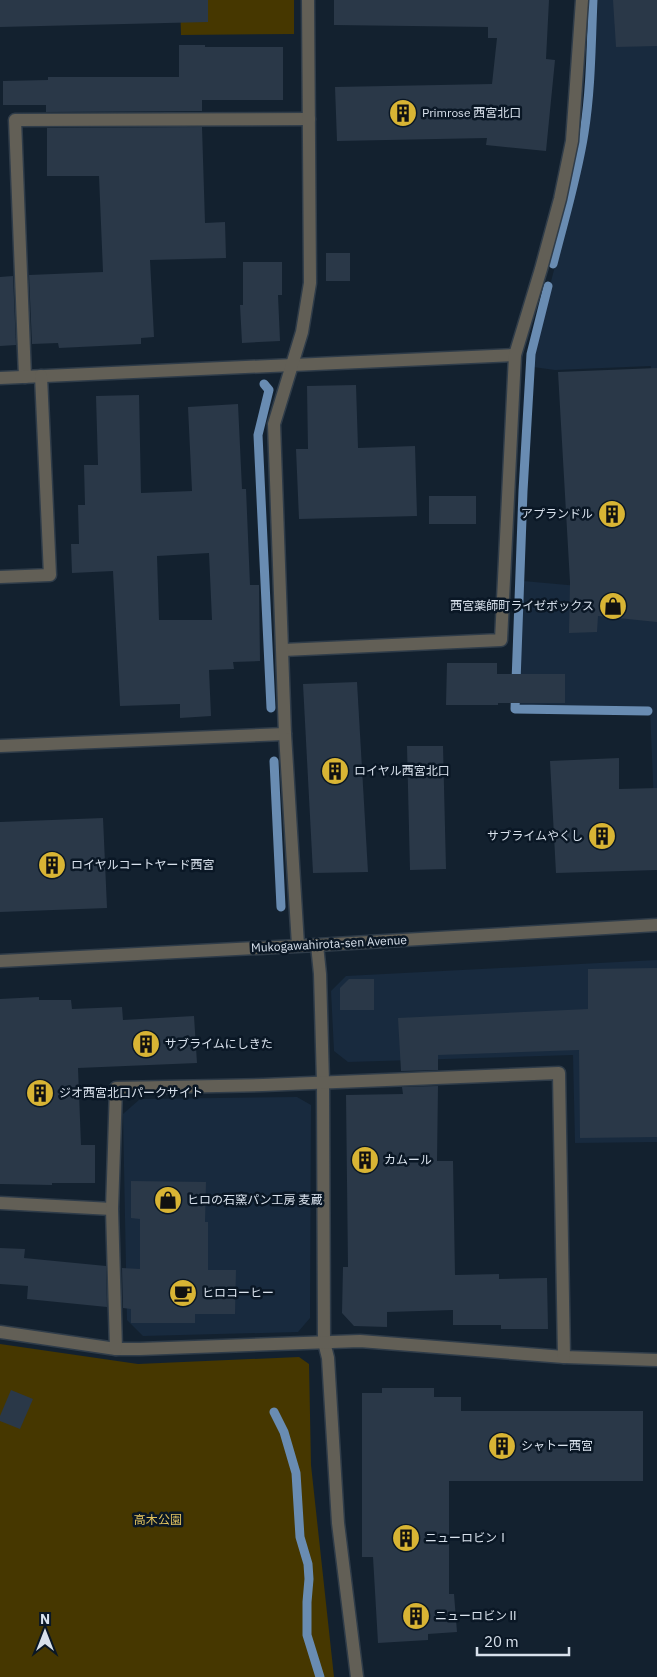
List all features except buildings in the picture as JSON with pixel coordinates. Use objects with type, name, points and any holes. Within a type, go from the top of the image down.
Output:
[{"type":"street","points":[[298,945],[282,650],[274,424],[302,332],[310,283],[308,0]]},
{"type":"street","points":[[282,650],[501,640],[514,356],[560,199],[572,141],[582,0]]},
{"type":"street","points":[[24,377],[15,120],[309,119]]},
{"type":"street","points":[[0,378],[514,356]]},
{"type":"street","points":[[0,577],[50,575],[41,376]]},
{"type":"street","points":[[0,746],[286,734]]},
{"type":"street","name":"Mukogawahirota-sen Avenue","points":[[0,961],[657,925]]},
{"type":"street","points":[[317,945],[320,974],[323,1082],[324,1342],[328,1358],[338,1523],[357,1677]]},
{"type":"street","points":[[116,1349],[112,1208],[116,1088],[559,1073],[564,1357]]},
{"type":"street","points":[[0,1203],[112,1208]]},
{"type":"street","points":[[0,1332],[116,1349],[360,1341],[564,1357],[657,1360]]},
{"type":"shaded area","points":[[598,0],[657,0],[657,426],[652,426],[651,366],[555,370],[533,367],[536,339],[578,178],[587,131],[593,85]]},
{"type":"shaded area","points":[[523,581],[657,593],[657,875],[650,710],[518,708]]},
{"type":"shaded area","points":[[657,960],[657,1142],[575,1143],[573,1055],[348,1062],[334,1051],[331,991],[346,976]]},
{"type":"shaded area","points":[[297,1097],[311,1105],[310,1318],[298,1332],[143,1336],[127,1320],[123,1114],[140,1099]]},
{"type":"green space","points":[[180,0],[294,0],[294,34],[181,35]]},
{"type":"green space","name":"高木公園","points":[[0,1344],[138,1364],[299,1357],[309,1364],[311,1465],[334,1677],[0,1677]]},
{"type":"waterway","points":[[553,264],[574,183],[584,133],[589,83],[593,0]]},
{"type":"waterway","points":[[548,286],[531,354],[523,491],[515,709],[648,711]]},
{"type":"waterway","points":[[264,384],[269,390],[258,435],[271,708]]},
{"type":"waterway","points":[[274,761],[281,907]]},
{"type":"waterway","points":[[274,1412],[284,1432],[296,1473],[300,1537],[308,1564],[307,1635],[320,1677]]},
{"type":"place","name":"Primrose 西宮北口","points":[[403,113]]},
{"type":"place","name":"アプランドル","points":[[612,514]]},
{"type":"place","name":"西宮薬師町ライゼボックス","points":[[613,606]]},
{"type":"place","name":"ロイヤル西宮北口","points":[[335,771]]},
{"type":"place","name":"サブライムやくし","points":[[602,836]]},
{"type":"place","name":"ロイヤルコートヤード西宮","points":[[52,865]]},
{"type":"place","name":"サブライムにしきた","points":[[146,1044]]},
{"type":"place","name":"ジオ西宮北口パークサイト","points":[[40,1093]]},
{"type":"place","name":"カムール","points":[[365,1160]]},
{"type":"place","name":"ヒロの石窯パン工房 麦蔵","points":[[168,1200]]},
{"type":"place","name":"ヒロコーヒー","points":[[183,1293]]},
{"type":"place","name":"シャトー西宮","points":[[502,1446]]},
{"type":"place","name":"ニューロビンⅠ","points":[[406,1538]]},
{"type":"place","name":"ニューロビンⅡ","points":[[416,1616]]}]
